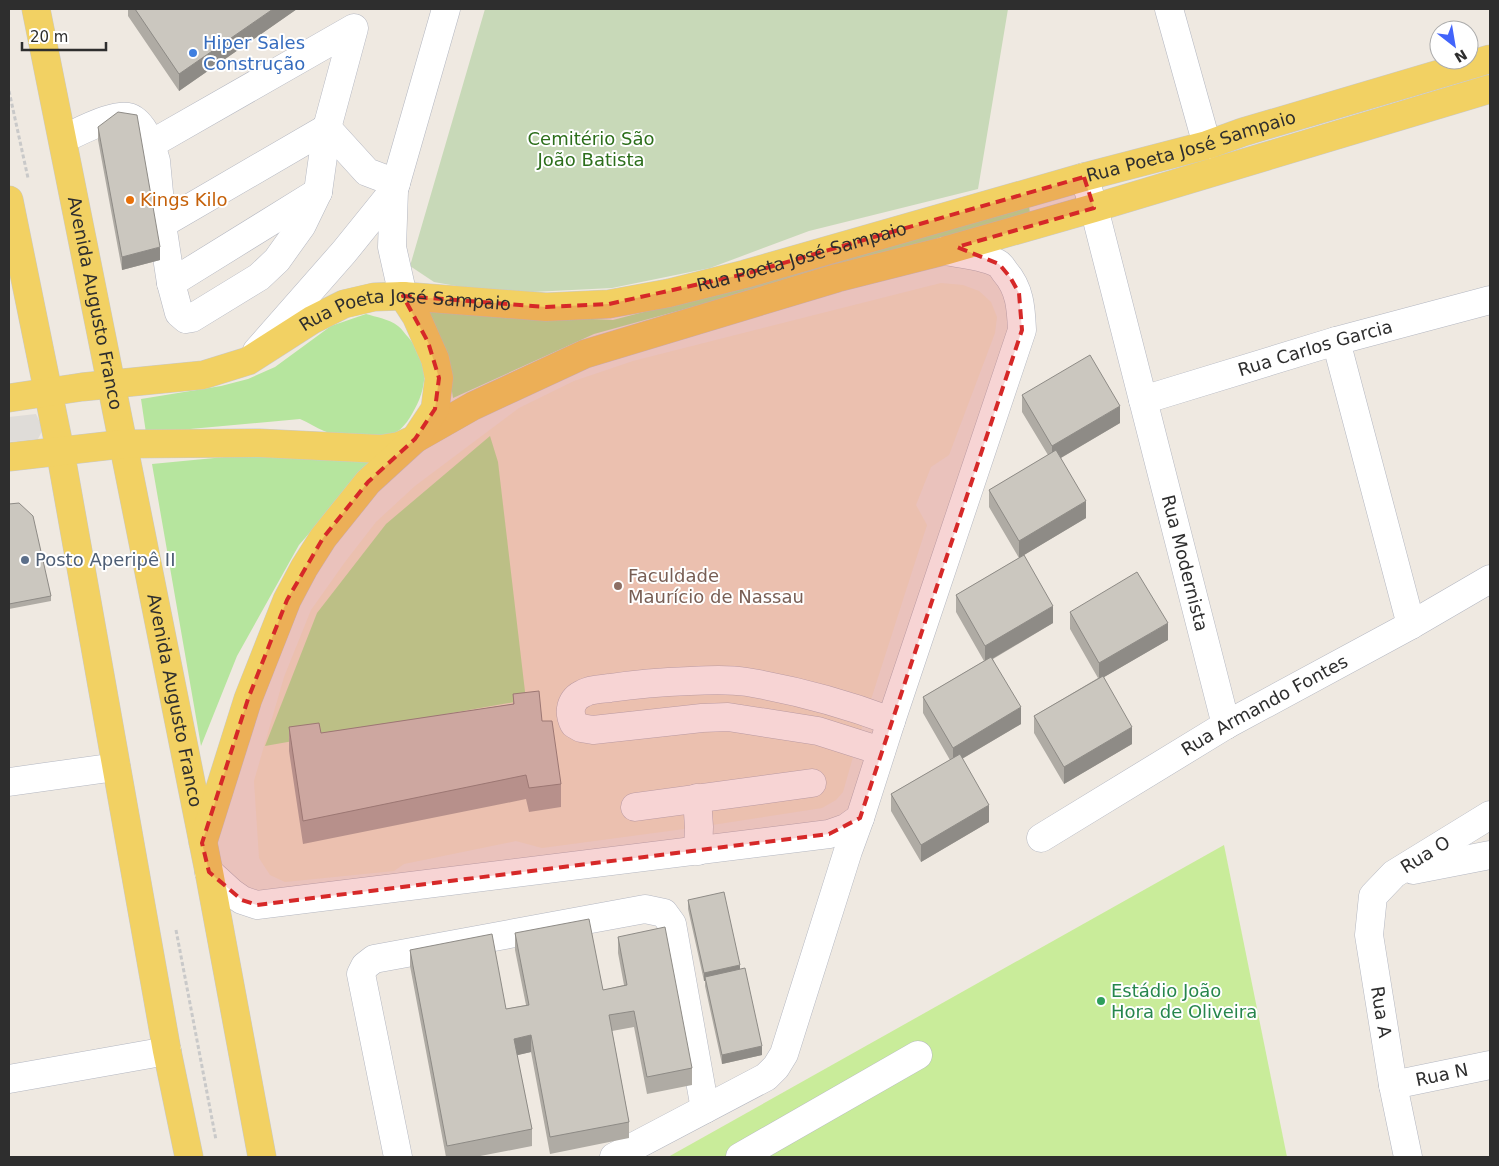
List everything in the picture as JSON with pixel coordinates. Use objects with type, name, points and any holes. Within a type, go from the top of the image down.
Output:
[{"type":"main road","name":"Avenida Augusto Franco","points":[[36,9],[209,872],[262,1157]]},
{"type":"main road","name":"Rua Poeta José Sampaio","points":[[9,398],[82,387],[203,375],[248,361],[312,320],[344,304],[374,297],[403,296],[546,307],[609,304],[669,293],[745,274],[1084,177],[1207,145],[1243,132],[1490,59]]},
{"type":"main road","name":"Rua Poeta José Sampaio","points":[[9,457],[123,444],[259,443],[381,448],[399,446],[473,406],[586,354],[837,278],[944,251],[1094,208],[1490,89]]},
{"type":"main road","points":[[9,200],[60,450],[167,1051],[190,1157]]},
{"type":"main road","points":[[202,843],[248,700],[287,600],[304,568],[323,538],[368,482],[415,439],[435,409],[439,378],[435,360],[416,316],[403,296]]},
{"type":"street","points":[[403,296],[392,247],[395,187],[446,9]]},
{"type":"street","points":[[1169,9],[1207,145]]},
{"type":"street","points":[[63,139],[104,121],[123,116],[132,117],[142,126],[151,144],[156,161],[162,224],[171,283],[179,313],[186,319],[192,318],[259,277],[277,260],[302,225],[318,192],[326,128],[354,28],[151,144]]},
{"type":"street","points":[[326,128],[367,172],[395,187]]},
{"type":"street","points":[[162,224],[326,128]]},
{"type":"street","name":"Rua Modernista","points":[[1084,177],[1094,208],[1226,725]]},
{"type":"street","points":[[248,361],[344,252],[395,187]]},
{"type":"street","points":[[171,283],[318,192]]},
{"type":"street","points":[[614,1157],[766,1077],[776,1067],[784,1054],[881,751],[1022,330],[1019,293],[1010,277],[999,264],[980,256],[944,251]]},
{"type":"street","name":"Rua Carlos Garcia","points":[[1143,400],[1336,342],[1490,300]]},
{"type":"street","points":[[1336,342],[1411,625]]},
{"type":"street","name":"Rua Armando Fontes","points":[[1041,838],[1226,725],[1411,625],[1490,579]]},
{"type":"street","points":[[881,751],[818,731],[728,717],[702,718],[594,730],[581,728],[574,724],[570,716],[571,704],[585,692],[644,683],[713,680],[744,681],[854,708],[891,721]]},
{"type":"street","points":[[9,782],[116,767]]},
{"type":"street","points":[[635,807],[812,783]]},
{"type":"street","points":[[697,798],[698,851]]},
{"type":"street","name":"Rua O","points":[[1394,874],[1490,815]]},
{"type":"street","points":[[209,872],[242,900],[257,905],[829,834],[846,828],[860,818]]},
{"type":"street","name":"Rua O","points":[[1394,874],[1490,854]]},
{"type":"street","name":"Rua A","points":[[1394,874],[1373,896],[1369,935],[1393,1085],[1408,1157]]},
{"type":"street","points":[[398,1157],[361,974],[365,966],[374,959],[646,909],[664,914],[672,924],[706,1109]]},
{"type":"street","points":[[9,1079],[167,1051]]},
{"type":"street","points":[[740,1157],[918,1055]]},
{"type":"street","name":"Rua N","points":[[1393,1085],[1490,1065]]},
{"type":"highlighted area","points":[[1084,177],[1094,208],[957,247],[999,264],[1010,277],[1019,293],[1022,330],[860,818],[829,834],[257,905],[242,900],[209,872],[202,843],[248,699],[287,600],[323,538],[368,482],[415,439],[435,409],[439,378],[428,342],[403,296],[546,307],[609,304],[745,274]]},
{"type":"shaded area","name":"Faculdade Maurício de Nassau","points":[[941,283],[963,285],[979,291],[991,302],[997,317],[995,333],[949,455],[931,467],[916,505],[927,525],[843,792],[836,800],[822,808],[542,848],[516,841],[404,864],[394,871],[285,882],[270,875],[259,858],[254,781],[284,677],[311,610],[376,522],[415,486],[519,408],[574,381],[633,361]]},
{"type":"shaded area","points":[[36,414],[43,429],[38,439],[9,442],[9,417]]},
{"type":"green space","name":"Cemitério São João Batista","points":[[485,9],[1008,9],[978,189],[809,231],[710,268],[612,288],[532,292],[462,287],[434,282],[410,266]]},
{"type":"green space","points":[[1029,206],[1030,214],[594,334],[453,398],[447,359],[423,311],[613,320],[831,263]]},
{"type":"green space","points":[[366,314],[387,320],[399,327],[415,346],[423,365],[424,384],[417,404],[407,422],[393,434],[384,437],[372,437],[335,434],[321,430],[300,419],[146,433],[141,399],[221,386],[248,379],[275,367],[331,326]]},
{"type":"green space","points":[[490,436],[498,462],[526,700],[265,746],[317,613],[386,524]]},
{"type":"green space","points":[[315,453],[371,462],[299,545],[237,656],[201,746],[152,464],[256,454]]},
{"type":"green space","name":"Estádio João Hora de Oliveira","points":[[1224,845],[1287,1157],[668,1157]]},
{"type":"building","name":"Hiper Sales Construção","points":[[135,9],[273,9],[179,74]]},
{"type":"building","name":"Kings Kilo","points":[[118,112],[137,115],[160,247],[122,257],[98,127]]},
{"type":"building","points":[[1090,355],[1120,406],[1052,446],[1022,395]]},
{"type":"building","points":[[1056,450],[1086,501],[1019,541],[989,490]]},
{"type":"building","name":"Posto Aperipê II","points":[[19,503],[33,516],[51,596],[9,604],[9,504]]},
{"type":"building","points":[[1024,555],[1053,606],[985,646],[956,595]]},
{"type":"building","points":[[1137,572],[1168,623],[1099,663],[1070,612]]},
{"type":"building","points":[[991,657],[1021,707],[953,748],[923,697]]},
{"type":"building","points":[[1103,676],[1132,727],[1064,767],[1034,716]]},
{"type":"building","points":[[539,691],[542,721],[552,721],[561,784],[529,788],[526,775],[303,821],[289,727],[319,723],[321,733],[514,704],[513,694]]},
{"type":"building","points":[[960,754],[989,805],[921,845],[891,794]]},
{"type":"building","points":[[724,892],[740,965],[704,973],[688,900]]},
{"type":"building","points":[[589,919],[603,990],[627,985],[618,937],[665,927],[692,1068],[647,1077],[634,1011],[609,1015],[629,1122],[550,1137],[531,1035],[514,1039],[532,1129],[447,1146],[410,950],[492,934],[506,1009],[529,1005],[515,933]]},
{"type":"building","points":[[745,968],[762,1046],[722,1055],[705,977]]},
{"type":"place","name":"Hiper Sales Construção","points":[[193,53]]},
{"type":"place","name":"Kings Kilo","points":[[130,200]]},
{"type":"place","name":"Posto Aperipê II","points":[[25,560]]},
{"type":"place","name":"Faculdade Maurício de Nassau","points":[[618,586]]},
{"type":"place","name":"Estádio João Hora de Oliveira","points":[[1101,1001]]}]
